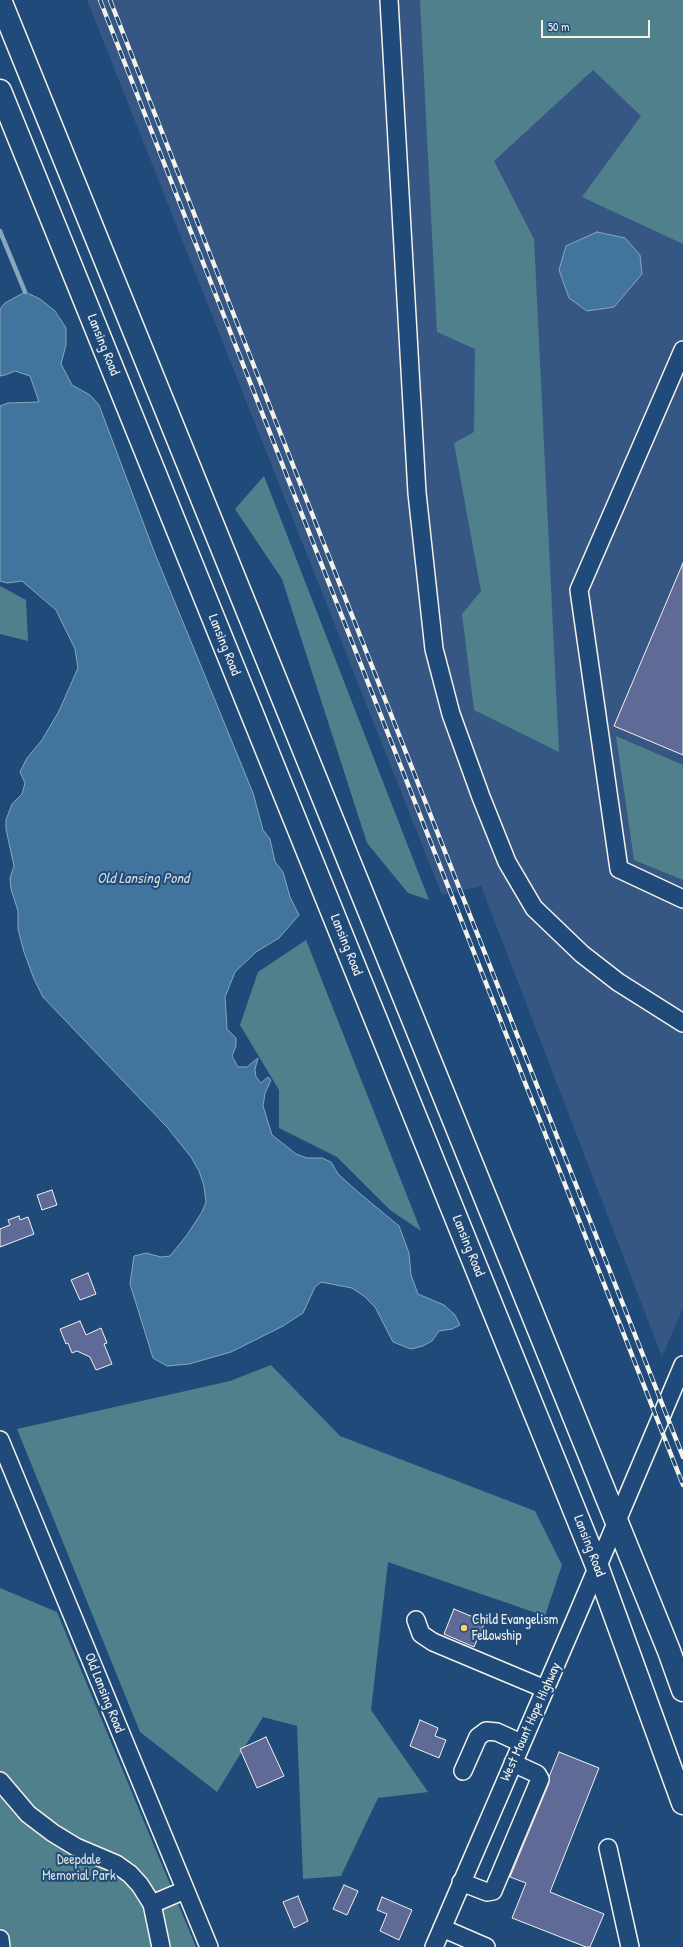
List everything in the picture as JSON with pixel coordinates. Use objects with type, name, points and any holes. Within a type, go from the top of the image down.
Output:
[{"type":"main road","points":[[0,0],[669,1650],[683,1690]]},
{"type":"main road","name":"Lansing Road","points":[[0,91],[597,1566],[683,1803]]},
{"type":"street","points":[[389,0],[417,493],[434,649],[452,714],[481,797],[507,862],[534,908],[582,954],[618,982],[683,1023]]},
{"type":"street","points":[[683,350],[579,590],[619,869],[683,899]]},
{"type":"street","name":"West Mount Hope Highway","points":[[434,1947],[683,1364]]},
{"type":"street","name":"Old Lansing Road","points":[[0,1440],[209,1947]]},
{"type":"street","points":[[416,1620],[421,1634],[433,1642],[545,1689]]},
{"type":"street","points":[[462,1771],[478,1737],[486,1731],[497,1732],[521,1743]]},
{"type":"street","points":[[461,1882],[487,1892],[493,1891],[540,1779],[537,1774],[513,1763]]},
{"type":"street","points":[[0,1781],[28,1814],[53,1833],[76,1847],[116,1864],[130,1874],[140,1885],[152,1904],[162,1947]]},
{"type":"street","points":[[608,1848],[630,1947]]},
{"type":"street","points":[[152,1904],[185,1890]]},
{"type":"street","points":[[442,1928],[486,1947]]},
{"type":"street","points":[[0,1939],[2,1947]]},
{"type":"shaded area","points":[[87,0],[683,0],[683,1308],[662,1357],[481,886],[442,895]]},
{"type":"green space","points":[[420,0],[683,0],[683,244],[582,197],[641,116],[593,70],[494,161],[534,239],[559,752],[474,710],[462,614],[481,591],[454,443],[474,432],[475,349],[437,332]]},
{"type":"green space","points":[[264,476],[429,900],[408,893],[367,843],[282,579],[235,509]]},
{"type":"green space","points":[[0,586],[26,600],[28,641],[0,634]]},
{"type":"green space","points":[[616,736],[683,765],[683,880],[634,860]]},
{"type":"green space","points":[[306,940],[421,1231],[390,1210],[337,1157],[279,1128],[279,1090],[240,1025],[258,972]]},
{"type":"green space","points":[[271,1365],[340,1436],[535,1511],[562,1565],[545,1616],[388,1562],[371,1710],[428,1792],[378,1798],[341,1876],[303,1879],[297,1726],[263,1717],[217,1792],[140,1732],[17,1429],[230,1381]]},
{"type":"green space","name":"Deepdale Memorial Park","points":[[0,1588],[57,1612],[196,1947],[0,1947]]},
{"type":"water","points":[[597,232],[625,238],[640,255],[642,274],[614,307],[587,311],[569,298],[559,270],[566,246]]},
{"type":"water","name":"Old Lansing Pond","points":[[25,292],[40,299],[55,311],[66,328],[66,345],[61,364],[72,385],[90,395],[99,405],[155,554],[253,793],[263,830],[270,839],[275,862],[283,872],[290,897],[299,915],[279,938],[256,952],[235,972],[225,997],[227,1029],[236,1038],[236,1046],[232,1056],[238,1067],[247,1067],[258,1058],[255,1069],[256,1077],[261,1083],[268,1077],[271,1080],[265,1093],[263,1106],[272,1135],[296,1154],[307,1158],[322,1158],[331,1162],[338,1174],[399,1226],[409,1253],[411,1275],[418,1294],[444,1305],[455,1315],[460,1325],[452,1329],[439,1331],[432,1341],[423,1346],[411,1349],[393,1342],[375,1307],[364,1296],[352,1288],[321,1282],[315,1287],[303,1313],[283,1326],[231,1352],[189,1364],[167,1366],[153,1358],[130,1284],[134,1256],[146,1253],[161,1257],[170,1256],[187,1235],[202,1212],[206,1202],[204,1186],[199,1171],[191,1157],[167,1127],[43,997],[34,979],[24,952],[18,929],[18,911],[11,889],[10,878],[14,866],[6,829],[6,820],[12,804],[22,794],[25,783],[20,772],[27,758],[42,740],[59,711],[78,668],[75,649],[56,610],[22,581],[7,583],[0,581],[0,406],[8,403],[39,402],[30,376],[15,371],[0,376],[0,309],[5,303]]},
{"type":"building","points":[[683,563],[683,755],[614,726]]},
{"type":"building","points":[[52,1190],[57,1205],[42,1210],[37,1195]]},
{"type":"building","points":[[19,1216],[20,1220],[28,1217],[34,1234],[0,1247],[0,1229],[10,1225],[8,1220]]},
{"type":"building","points":[[88,1273],[96,1294],[80,1300],[71,1280]]},
{"type":"building","points":[[80,1321],[86,1335],[101,1328],[107,1343],[104,1344],[112,1364],[96,1370],[90,1357],[77,1351],[72,1353],[68,1343],[66,1344],[60,1329]]},
{"type":"building","name":"Child Evangelism Fellowship","points":[[454,1609],[485,1622],[474,1647],[444,1634]]},
{"type":"building","points":[[420,1720],[438,1728],[435,1736],[446,1740],[439,1758],[410,1746]]},
{"type":"building","points":[[266,1737],[284,1776],[257,1788],[240,1749]]},
{"type":"building","points":[[559,1752],[599,1768],[550,1892],[604,1914],[590,1947],[586,1947],[512,1918],[526,1883],[510,1877],[549,1783],[549,1777]]},
{"type":"building","points":[[344,1885],[358,1891],[347,1915],[333,1909]]},
{"type":"building","points":[[298,1896],[308,1921],[294,1928],[283,1902]]},
{"type":"building","points":[[382,1897],[412,1910],[399,1940],[380,1931],[387,1914],[377,1910]]},
{"type":"waterway","points":[[0,231],[25,292]]},
{"type":"railway","points":[[100,0],[683,1485]]},
{"type":"railway","points":[[110,0],[683,1457]]},
{"type":"place","name":"Child Evangelism Fellowship","points":[[464,1628]]}]
